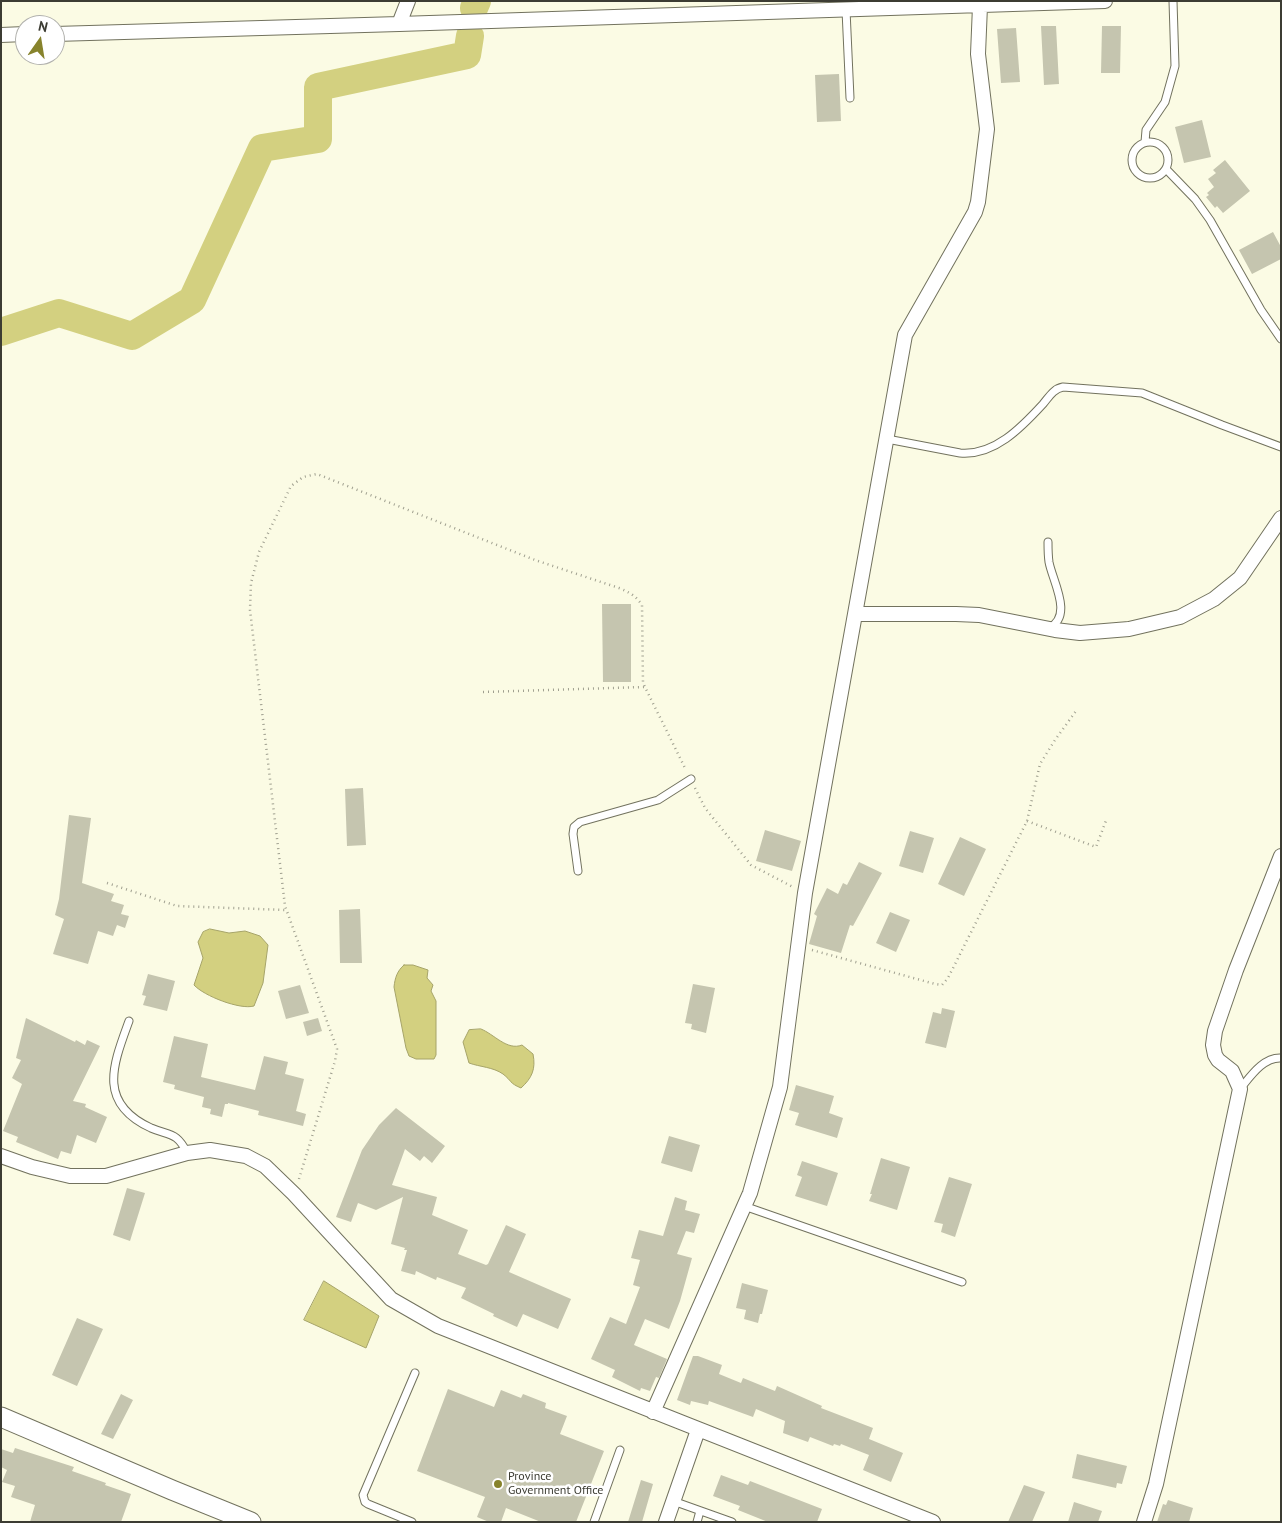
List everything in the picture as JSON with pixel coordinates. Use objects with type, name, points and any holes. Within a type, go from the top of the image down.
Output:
[{"type":"street","points":[[398,24],[408,1]]},
{"type":"street","points":[[65,34],[1105,1]]},
{"type":"street","points":[[653,1412],[750,1193],[780,1088],[805,893],[906,335],[975,212],[978,202],[987,129],[978,54],[980,6]]},
{"type":"street","points":[[1,35],[15,34]]},
{"type":"street","points":[[855,614],[979,615],[1047,629],[1080,633],[1129,628],[1180,617],[1214,599],[1240,578],[1281,518]]},
{"type":"street","points":[[1144,1522],[1156,1484],[1240,1090],[1232,1071],[1218,1060],[1215,1055],[1213,1045],[1215,1031],[1236,970],[1281,856]]},
{"type":"street","points":[[1,1156],[32,1167],[70,1176],[106,1176],[187,1153],[210,1150],[246,1156],[265,1166],[294,1194],[391,1299],[438,1326],[933,1522]]},
{"type":"street","points":[[1,1417],[251,1522]]},
{"type":"street","points":[[666,1522],[698,1430]]},
{"type":"lane","points":[[1145,142],[1146,130],[1165,102],[1175,66],[1173,1]]},
{"type":"lane","points":[[846,10],[850,98]]},
{"type":"lane","points":[[1145,142],[1158,143],[1166,152],[1168,164],[1162,174],[1150,178],[1139,174],[1133,165],[1133,154],[1145,142]]},
{"type":"lane","points":[[1166,169],[1195,199],[1210,220],[1261,310],[1281,339]]},
{"type":"lane","points":[[887,439],[960,453],[971,454],[984,451],[996,446],[1034,413],[1054,390],[1063,386],[1142,393],[1281,447]]},
{"type":"lane","points":[[1047,629],[1058,619],[1060,607],[1059,594],[1049,563],[1048,542]]},
{"type":"lane","points":[[578,871],[573,834],[574,827],[580,822],[658,800],[691,779]]},
{"type":"lane","points":[[129,1021],[117,1054],[112,1081],[120,1105],[136,1119],[151,1128],[174,1136],[182,1142],[187,1153]]},
{"type":"lane","points":[[1240,1090],[1252,1074],[1264,1064],[1277,1057],[1281,1058]]},
{"type":"lane","points":[[744,1206],[962,1282]]},
{"type":"lane","points":[[412,1522],[368,1504],[363,1495],[416,1373]]},
{"type":"lane","points":[[594,1522],[620,1450]]},
{"type":"lane","points":[[673,1501],[732,1522]]},
{"type":"lane","points":[[697,1522],[700,1511]]},
{"type":"path","points":[[294,1194],[335,1061],[336,1049],[286,910],[250,610],[251,583],[259,552],[291,486],[303,476],[316,474],[331,479],[535,560],[619,588],[638,599],[642,605],[643,683],[705,808],[751,865],[805,893]]},
{"type":"path","points":[[483,692],[645,687]]},
{"type":"path","points":[[798,946],[942,985],[948,978],[1027,821],[1040,764],[1076,711]]},
{"type":"path","points":[[1027,821],[1096,847],[1107,818]]},
{"type":"path","points":[[107,883],[177,906],[286,910]]},
{"type":"shaded area","points":[[210,929],[229,933],[245,931],[260,936],[268,945],[263,983],[254,1006],[240,1006],[222,1001],[194,985],[203,958],[198,942],[203,932]]},
{"type":"shaded area","points":[[404,965],[413,965],[428,970],[427,978],[433,985],[431,991],[436,1001],[436,1055],[434,1059],[416,1059],[409,1056],[406,1048],[394,987],[397,975]]},
{"type":"shaded area","points":[[481,1029],[511,1046],[522,1045],[533,1054],[534,1064],[532,1073],[528,1081],[521,1088],[512,1083],[506,1076],[491,1068],[469,1063],[463,1042],[469,1030]]},
{"type":"shaded area","points":[[324,1281],[379,1316],[366,1348],[304,1320]]},
{"type":"building","points":[[1041,26],[1056,26],[1059,84],[1044,85]]},
{"type":"building","points":[[1102,26],[1121,26],[1120,73],[1101,73]]},
{"type":"building","points":[[1016,28],[1020,82],[1001,83],[997,29]]},
{"type":"building","points":[[839,74],[841,121],[817,122],[815,75]]},
{"type":"building","points":[[1202,120],[1211,157],[1184,163],[1175,127]]},
{"type":"building","points":[[1225,160],[1250,191],[1223,213],[1217,206],[1215,208],[1206,197],[1209,195],[1207,193],[1214,187],[1208,179],[1216,173],[1213,170]]},
{"type":"building","points":[[1273,232],[1281,247],[1281,259],[1252,274],[1239,250]]},
{"type":"building","points":[[602,604],[631,604],[631,682],[603,682]]},
{"type":"building","points":[[363,788],[366,845],[347,846],[345,789]]},
{"type":"building","points":[[69,815],[91,818],[82,883],[114,894],[111,901],[124,905],[121,914],[129,916],[125,928],[117,925],[113,936],[98,931],[88,964],[53,954],[64,919],[55,915],[59,899]]},
{"type":"building","points":[[765,830],[801,841],[792,871],[756,861]]},
{"type":"building","points":[[910,831],[934,838],[923,873],[899,866]]},
{"type":"building","points":[[960,837],[986,849],[964,896],[938,884]]},
{"type":"building","points":[[859,862],[882,873],[853,926],[850,925],[841,953],[809,944],[817,916],[814,914],[827,888],[838,894],[843,883],[847,885]]},
{"type":"building","points":[[360,909],[362,963],[340,963],[339,910]]},
{"type":"building","points":[[890,912],[910,920],[896,952],[876,943]]},
{"type":"building","points":[[148,974],[175,981],[167,1011],[143,1005],[146,996],[142,995]]},
{"type":"building","points":[[693,984],[715,988],[706,1033],[691,1029],[692,1024],[685,1023]]},
{"type":"building","points":[[300,985],[309,1013],[286,1019],[278,991]]},
{"type":"building","points":[[942,1008],[955,1011],[946,1048],[925,1043],[933,1012],[941,1014]]},
{"type":"building","points":[[26,1018],[75,1042],[76,1040],[85,1045],[87,1040],[100,1046],[73,1101],[86,1104],[85,1107],[107,1117],[96,1143],[77,1135],[71,1154],[61,1151],[58,1159],[16,1142],[18,1137],[3,1131],[22,1084],[12,1078],[21,1060],[16,1058]]},
{"type":"building","points":[[318,1018],[322,1031],[307,1036],[303,1022]]},
{"type":"building","points":[[174,1036],[208,1044],[201,1077],[255,1090],[264,1056],[288,1062],[285,1074],[304,1079],[296,1111],[306,1114],[303,1126],[258,1115],[259,1111],[228,1103],[225,1104],[222,1117],[210,1114],[211,1109],[202,1107],[204,1097],[174,1089],[175,1085],[163,1082]]},
{"type":"building","points":[[796,1085],[834,1096],[829,1113],[843,1118],[837,1138],[795,1125],[799,1113],[789,1110]]},
{"type":"building","points":[[396,1108],[445,1146],[432,1163],[424,1156],[420,1161],[405,1149],[392,1185],[437,1197],[432,1215],[468,1230],[458,1254],[486,1265],[506,1225],[526,1234],[509,1272],[571,1299],[558,1329],[523,1314],[517,1327],[461,1298],[466,1288],[437,1277],[436,1280],[416,1271],[415,1275],[401,1271],[407,1250],[391,1244],[403,1197],[376,1210],[358,1203],[351,1222],[336,1217],[362,1150],[379,1125]]},
{"type":"building","points":[[669,1136],[700,1145],[692,1172],[661,1163]]},
{"type":"building","points":[[881,1158],[910,1167],[897,1210],[869,1201]]},
{"type":"building","points":[[802,1161],[838,1173],[827,1206],[795,1196],[802,1177],[797,1175]]},
{"type":"building","points":[[949,1177],[972,1184],[955,1237],[941,1232],[943,1224],[934,1222]]},
{"type":"building","points":[[127,1188],[145,1193],[130,1241],[113,1235]]},
{"type":"building","points":[[675,1197],[687,1201],[685,1210],[700,1214],[694,1233],[686,1231],[677,1254],[692,1258],[680,1301],[669,1329],[645,1319],[634,1345],[667,1359],[659,1378],[656,1377],[650,1391],[641,1388],[640,1391],[612,1377],[615,1370],[591,1359],[610,1317],[626,1324],[640,1287],[633,1285],[640,1260],[631,1258],[639,1230],[663,1236]]},
{"type":"building","points":[[742,1283],[768,1290],[758,1323],[744,1319],[746,1310],[736,1308]]},
{"type":"building","points":[[77,1318],[103,1329],[77,1386],[52,1375]]},
{"type":"building","points":[[693,1356],[722,1365],[719,1374],[741,1383],[743,1378],[775,1391],[777,1386],[822,1406],[821,1408],[873,1428],[869,1439],[903,1453],[891,1482],[863,1470],[869,1455],[841,1444],[840,1446],[834,1444],[833,1446],[810,1437],[808,1442],[783,1433],[785,1421],[756,1409],[753,1417],[709,1401],[708,1405],[691,1401],[690,1405],[677,1400]]},
{"type":"building","points":[[448,1389],[494,1407],[501,1390],[521,1398],[523,1394],[546,1403],[545,1408],[567,1416],[560,1434],[604,1451],[576,1522],[541,1522],[506,1508],[501,1522],[489,1522],[477,1517],[485,1497],[417,1471]]},
{"type":"building","points":[[121,1394],[133,1400],[113,1439],[101,1434]]},
{"type":"building","points":[[15,1448],[74,1467],[72,1471],[131,1494],[121,1522],[30,1522],[35,1505],[11,1497],[15,1486],[2,1482],[7,1470],[1,1467],[1,1449],[13,1453]]},
{"type":"building","points":[[1077,1454],[1127,1466],[1122,1484],[1117,1483],[1116,1488],[1072,1478]]},
{"type":"building","points":[[721,1475],[748,1485],[750,1481],[822,1509],[817,1522],[768,1522],[738,1510],[740,1506],[713,1496]]},
{"type":"building","points":[[641,1480],[653,1484],[642,1522],[628,1522]]},
{"type":"building","points":[[1024,1485],[1045,1492],[1032,1522],[1008,1522]]},
{"type":"building","points":[[1168,1500],[1193,1508],[1189,1522],[1157,1522],[1163,1504],[1166,1505]]},
{"type":"building","points":[[1074,1502],[1102,1511],[1098,1522],[1068,1522]]},
{"type":"waterway","points":[[474,8],[477,1]]},
{"type":"waterway","points":[[1,332],[59,313],[132,336],[192,300],[262,148],[318,139],[318,87],[467,55],[470,36]]},
{"type":"place","name":"Province Government Office","points":[[498,1484]]}]
